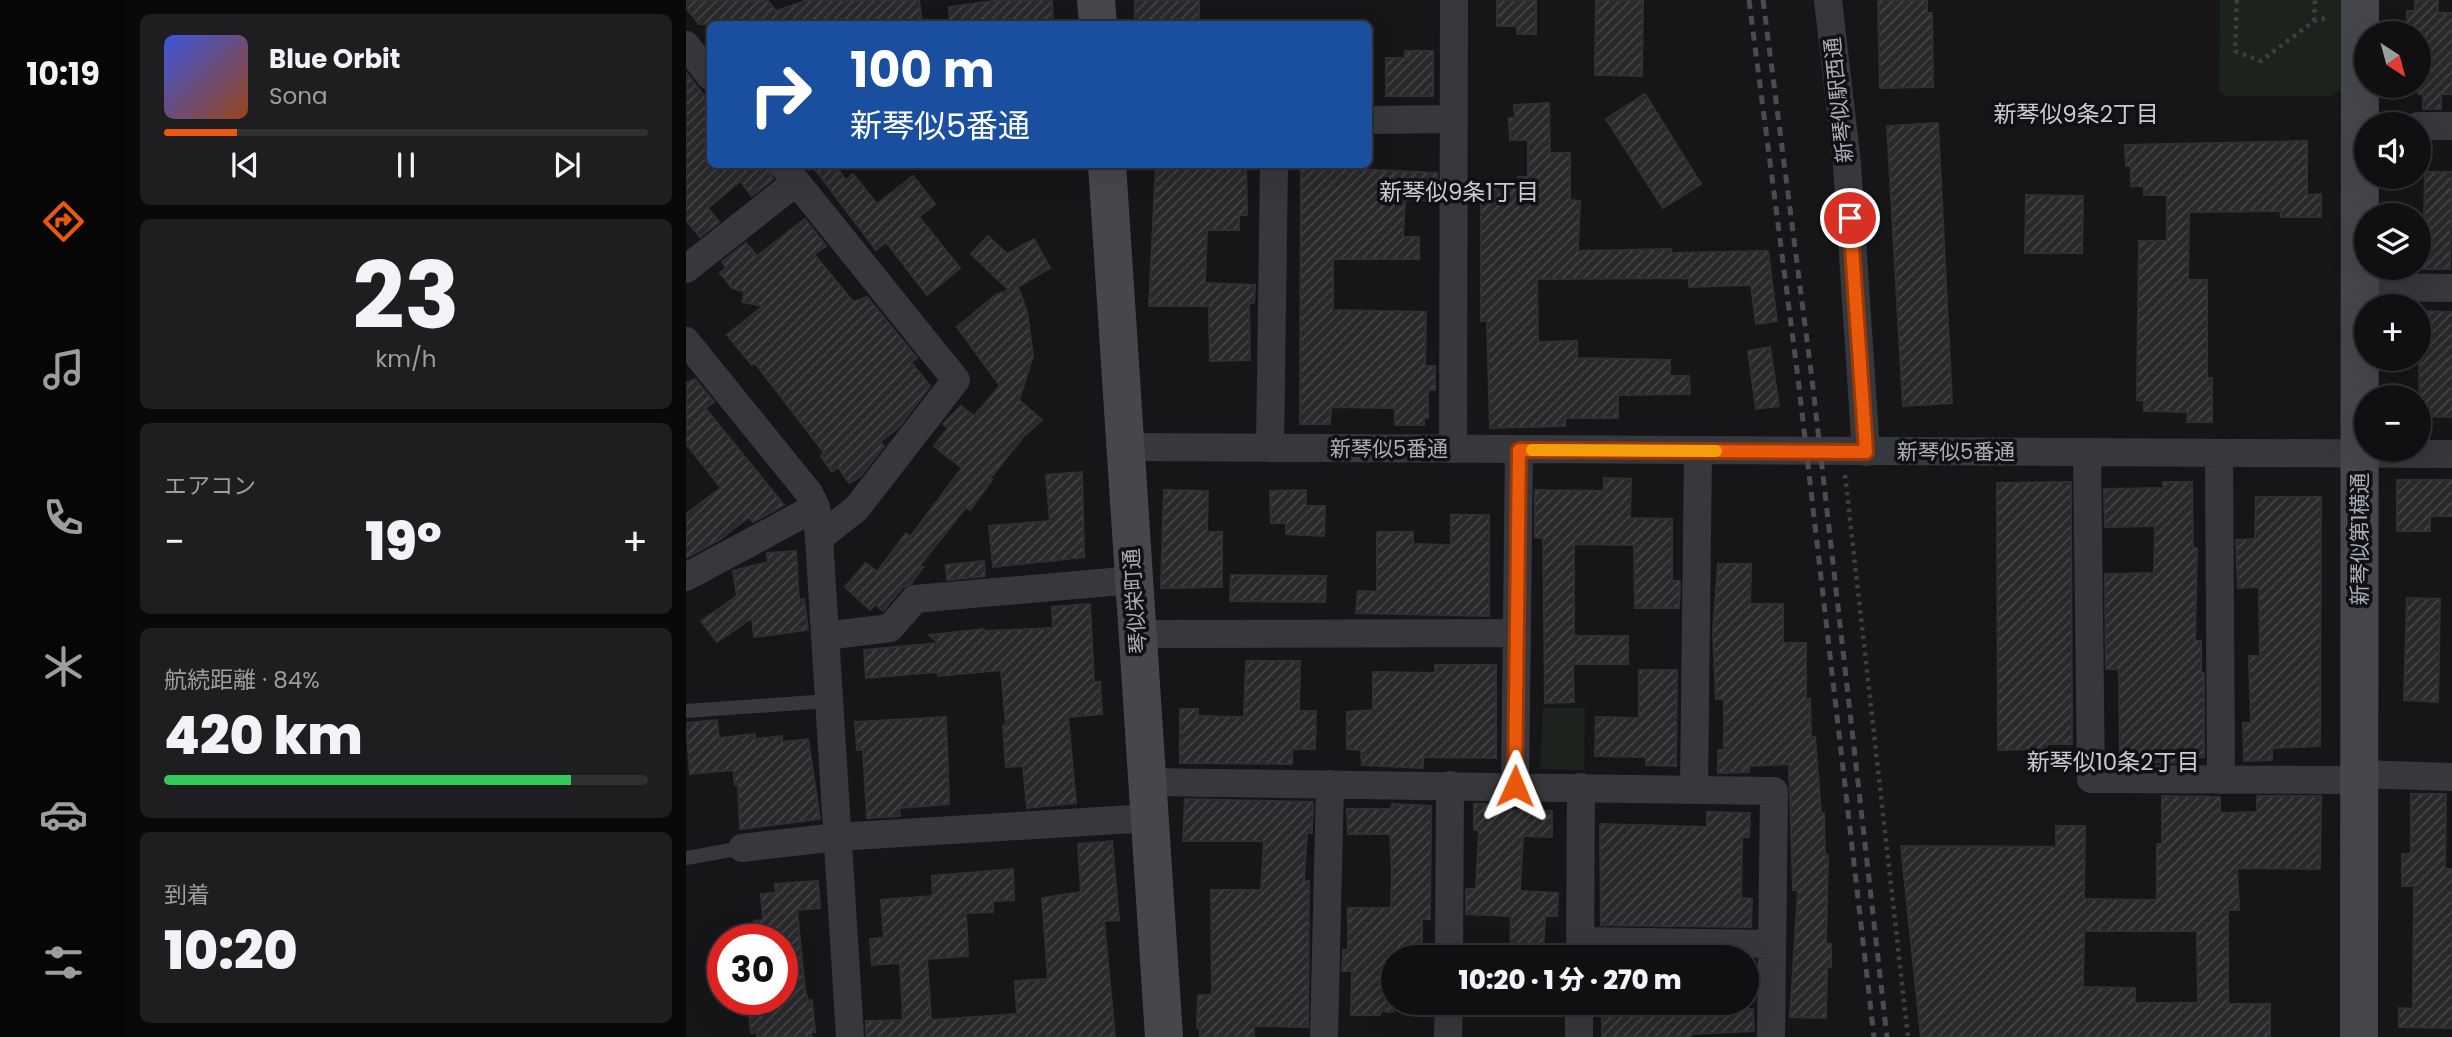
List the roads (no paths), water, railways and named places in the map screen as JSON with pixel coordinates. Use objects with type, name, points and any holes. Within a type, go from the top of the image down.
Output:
[{"type":"street","points":[[1096,0],[1098,21]]},
{"type":"street","points":[[1453,449],[1454,0]]},
{"type":"street","name":"新琴似駅西通","points":[[1828,0],[1847,164],[1866,452]]},
{"type":"street","name":"新琴似第1横通","points":[[2346,9],[2361,112]]},
{"type":"street","points":[[686,45],[707,72]]},
{"type":"street","points":[[1372,120],[1453,119]]},
{"type":"street","points":[[2431,127],[2452,126]]},
{"type":"street","name":"琴似栄町通","points":[[1107,168],[1164,1037]]},
{"type":"street","points":[[1270,448],[1275,168]]},
{"type":"street","points":[[686,270],[789,173],[956,380],[856,509],[819,538]]},
{"type":"street","name":"新琴似第1横通","points":[[2359,385],[2362,189]]},
{"type":"street","points":[[2360,287],[2452,288]]},
{"type":"street","points":[[686,341],[809,494],[816,507],[850,1037]]},
{"type":"street","name":"新琴似5番通","points":[[1125,447],[2354,454]]},
{"type":"street","points":[[1515,786],[1519,450]]},
{"type":"street","points":[[1694,789],[1698,451]]},
{"type":"street","points":[[2087,452],[2091,779],[2452,777]]},
{"type":"street","points":[[2219,453],[2221,780]]},
{"type":"street","name":"新琴似5番通","points":[[2431,454],[2452,454]]},
{"type":"street","name":"新琴似第1横通","points":[[2359,462],[2359,1037]]},
{"type":"street","points":[[686,577],[816,507]]},
{"type":"street","points":[[825,636],[890,628],[915,599],[1134,580]]},
{"type":"street","points":[[1137,634],[1517,633]]},
{"type":"street","points":[[1324,1037],[1330,784]]},
{"type":"street","points":[[742,848],[1148,800],[1330,784],[1774,791],[1771,1037]]},
{"type":"street","points":[[1449,945],[1451,785]]},
{"type":"street","points":[[1580,945],[1581,787]]},
{"type":"street","points":[[1733,945],[1771,944]]},
{"type":"street","points":[[1448,1037],[1449,1015]]},
{"type":"street","points":[[1579,1015],[1579,1037]]},
{"type":"lane","points":[[686,711],[829,701]]},
{"type":"lane","points":[[686,858],[742,848]]},
{"type":"railway","points":[[1749,0],[1798,378],[1874,1037]]},
{"type":"railway","points":[[1763,0],[1812,379],[1887,1037]]},
{"type":"district","name":"新琴似9条2丁目","points":[[2076,114]]},
{"type":"district","name":"新琴似9条1丁目","points":[[1459,192]]},
{"type":"district","name":"新琴似10条2丁目","points":[[2113,762]]}]
